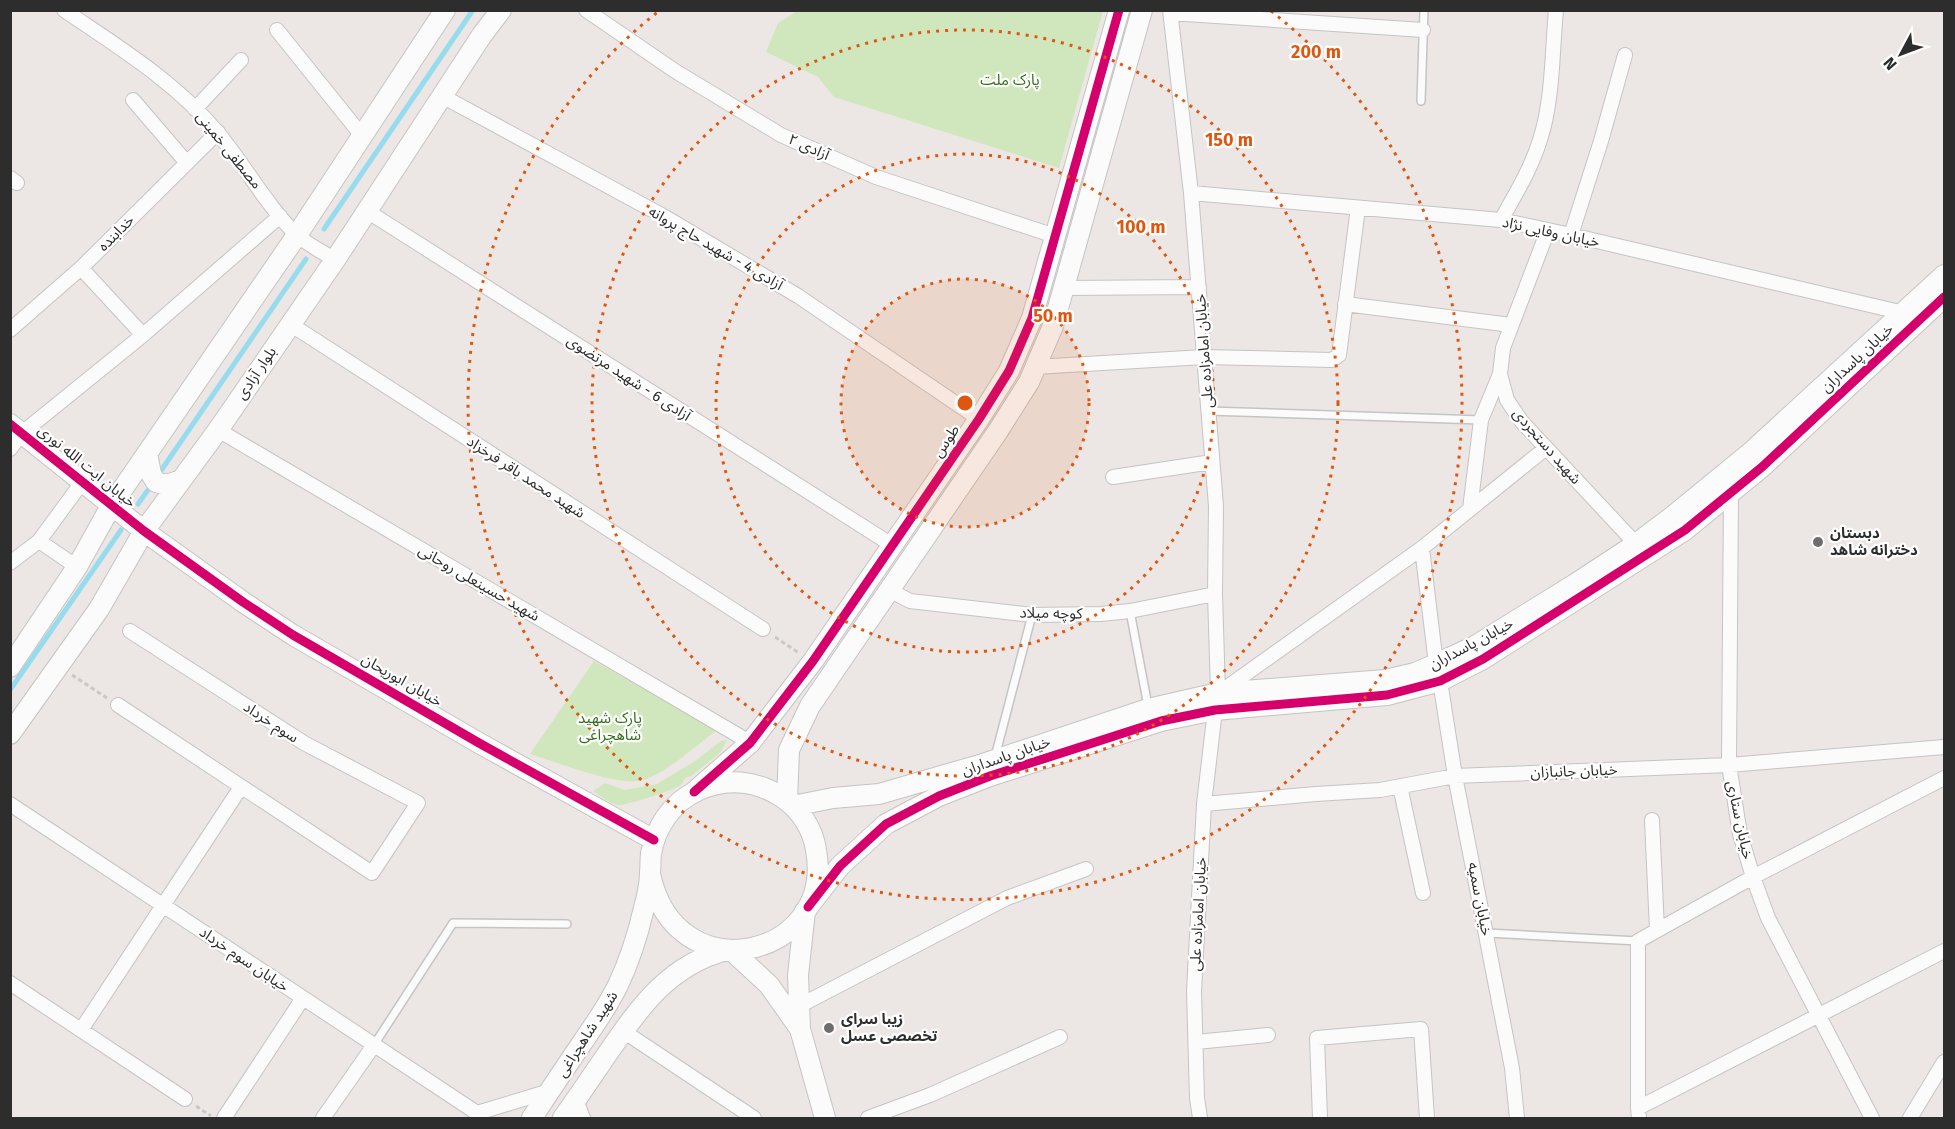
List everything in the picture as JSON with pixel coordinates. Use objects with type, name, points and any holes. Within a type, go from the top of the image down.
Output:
[{"type":"street","name":"مصطفی خمینی","points":[[64,10],[161,78],[195,109],[218,132],[280,216],[297,235],[335,260]]},
{"type":"street","name":"بلوار آزادی","points":[[10,734],[99,609],[144,531],[218,430],[335,260],[482,35],[501,10]]},
{"type":"street","name":"آزادی ۲","points":[[586,10],[675,71],[781,135],[876,177],[1055,236]]},
{"type":"street","name":"طوس","points":[[694,792],[750,743],[813,661],[1009,371],[1032,318],[1119,10]]},
{"type":"street","points":[[790,804],[789,750],[810,706],[1029,382],[1053,326],[1142,10]]},
{"type":"street","points":[[1501,220],[1526,174],[1540,140],[1548,104],[1556,10]]},
{"type":"street","points":[[1170,12],[1423,30]]},
{"type":"street","name":"خیابان امامزاده علی","points":[[1170,12],[1191,193],[1216,506],[1216,702],[1204,804],[1194,991],[1200,1119]]},
{"type":"street","points":[[10,667],[78,567],[111,506],[363,137],[438,14]]},
{"type":"street","points":[[277,30],[363,137]]},
{"type":"street","points":[[1571,235],[1625,55]]},
{"type":"street","points":[[195,109],[241,60]]},
{"type":"street","name":"آزادی 4 - شهید حاج پروانه","points":[[442,96],[665,217],[798,296],[979,418]]},
{"type":"street","points":[[133,100],[187,163]]},
{"type":"street","name":"خدابنده","points":[[10,330],[81,268],[218,132]]},
{"type":"street","name":"خیابان وفایی نژاد","points":[[1191,193],[1501,220],[1904,313]]},
{"type":"street","points":[[1035,367],[1204,357],[1336,359],[1339,354],[1358,208]]},
{"type":"street","name":"آزادی 6 - شهید مرتضوی","points":[[367,211],[892,546]]},
{"type":"street","points":[[10,449],[16,428],[143,335],[280,216]]},
{"type":"street","name":"شهید دستجردی","points":[[1548,230],[1503,348],[1500,374],[1507,400],[1522,422],[1636,544]]},
{"type":"street","points":[[81,268],[143,335]]},
{"type":"street","name":"خیابان پاسداران","points":[[1438,672],[1636,544],[1673,516],[1750,453],[1944,275]]},
{"type":"street","points":[[1064,288],[1199,287]]},
{"type":"street","name":"خیابان پاسداران","points":[[790,804],[879,794],[994,760],[1148,709],[1385,680],[1415,673],[1438,672],[1483,659],[1685,530],[1762,467],[1944,297]]},
{"type":"street","points":[[1345,303],[1511,325]]},
{"type":"street","name":"شهید محمد باقر فرخزاد","points":[[290,324],[763,629]]},
{"type":"street","points":[[1470,510],[1481,420],[1500,374]]},
{"type":"street","name":"خیابان ایت الله نوری","points":[[16,428],[144,531]]},
{"type":"street","name":"شهید حسینعلی روحانی","points":[[218,430],[741,737]]},
{"type":"street","points":[[1216,702],[1422,548],[1546,448]]},
{"type":"street","points":[[147,453],[156,482],[167,485],[181,480]]},
{"type":"street","points":[[1113,477],[1212,462]]},
{"type":"street","points":[[10,563],[39,541],[83,481]]},
{"type":"street","name":"خیابان ستاری","points":[[1731,493],[1729,765],[1740,834],[1768,918],[1872,1119]]},
{"type":"street","name":"خیابان ابوریحان","points":[[144,531],[293,635],[479,743],[654,840]]},
{"type":"street","points":[[39,541],[78,567]]},
{"type":"street","name":"خیابان سمیه","points":[[1422,548],[1438,672],[1455,776],[1512,1068],[1517,1119]]},
{"type":"street","name":"کوچه میلاد","points":[[889,590],[910,601],[1032,615],[1081,615],[1130,611],[1215,594]]},
{"type":"street","name":"سوم خرداد","points":[[130,631],[304,743],[418,804],[372,873],[242,787]]},
{"type":"street","name":"خیابان پاسداران","points":[[807,909],[840,866],[886,824],[939,796],[990,776],[1216,702]]},
{"type":"street","points":[[81,1030],[242,787],[118,705]]},
{"type":"street","name":"خیابان جانبازان","points":[[1204,804],[1380,790],[1455,776],[1729,765],[1944,747]]},
{"type":"street","points":[[1944,778],[1753,877],[1638,940],[1639,1113],[1944,951]]},
{"type":"street","points":[[807,909],[788,931],[760,946],[729,950],[694,940],[669,919],[654,891],[651,856],[660,826],[680,801],[694,792],[709,785],[742,782],[758,785],[774,792],[790,804],[808,827],[815,843],[818,875],[807,909],[798,975],[800,1029],[825,1119]]},
{"type":"street","points":[[1400,786],[1422,893]]},
{"type":"street","name":"خیابان سوم خرداد","points":[[10,804],[478,1116]]},
{"type":"street","points":[[1652,820],[1657,930]]},
{"type":"street","points":[[799,1006],[1007,898],[1086,869]]},
{"type":"street","name":"شهید شاهچراغی","points":[[531,1119],[619,984],[645,908],[651,874]]},
{"type":"street","points":[[729,950],[769,985],[800,1029]]},
{"type":"street","name":"شهید شاهچراغی","points":[[563,1119],[623,1031],[649,998],[691,963],[708,955],[729,950]]},
{"type":"street","points":[[10,984],[184,1099]]},
{"type":"street","points":[[224,1119],[303,998]]},
{"type":"street","points":[[1320,1119],[1317,1038],[1420,1029],[1427,1119]]},
{"type":"street","points":[[623,1031],[754,1119]]},
{"type":"street","points":[[1196,1042],[1268,1035]]},
{"type":"street","points":[[868,1119],[930,1095],[1060,1037]]},
{"type":"street","points":[[323,1119],[374,1045]]},
{"type":"street","points":[[1911,1119],[1944,1062]]},
{"type":"street","points":[[478,1116],[552,1088],[576,1100],[583,1119]]},
{"type":"lane","points":[[1421,101],[1424,10]]},
{"type":"lane","points":[[1208,411],[1481,420]]},
{"type":"lane","points":[[1130,611],[1148,709]]},
{"type":"lane","points":[[994,760],[1032,615]]},
{"type":"lane","points":[[374,1045],[453,923],[567,924]]},
{"type":"lane","points":[[1487,933],[1638,940]]},
{"type":"path","points":[[763,629],[813,661]]},
{"type":"path","points":[[59,666],[118,705]]},
{"type":"path","points":[[184,1099],[214,1119]]},
{"type":"green space","name":"پارک ملت","points":[[797,11],[1103,11],[1059,168],[834,97],[818,77],[766,52],[778,23]]},
{"type":"green space","name":"پارک شهید شاهچراغی","points":[[594,661],[717,730],[661,772],[643,780],[632,781],[603,777],[530,754]]},
{"type":"green space","points":[[727,740],[720,753],[691,776],[685,778],[679,786],[668,791],[619,805],[593,791],[605,783],[625,790],[657,784],[695,761],[721,741]]},
{"type":"waterway","points":[[324,229],[473,10]]},
{"type":"waterway","points":[[158,475],[306,259]]},
{"type":"waterway","points":[[138,504],[153,483]]},
{"type":"waterway","points":[[10,690],[121,530]]},
{"type":"cycle path","points":[[694,792],[750,743],[813,661],[979,419],[1009,371],[1032,318],[1119,10]]},
{"type":"cycle path","points":[[808,907],[840,866],[886,824],[939,796],[990,776],[1161,721],[1215,710],[1387,695],[1440,681],[1483,659],[1685,530],[1762,467],[1944,297]]},
{"type":"cycle path","points":[[10,424],[144,531],[293,635],[479,743],[654,840]]},
{"type":"place","name":"دبستان دخترانه شاهد","points":[[1818,542]]},
{"type":"place","name":"زیبا سرای تخصصی عسل","points":[[829,1028]]}]
